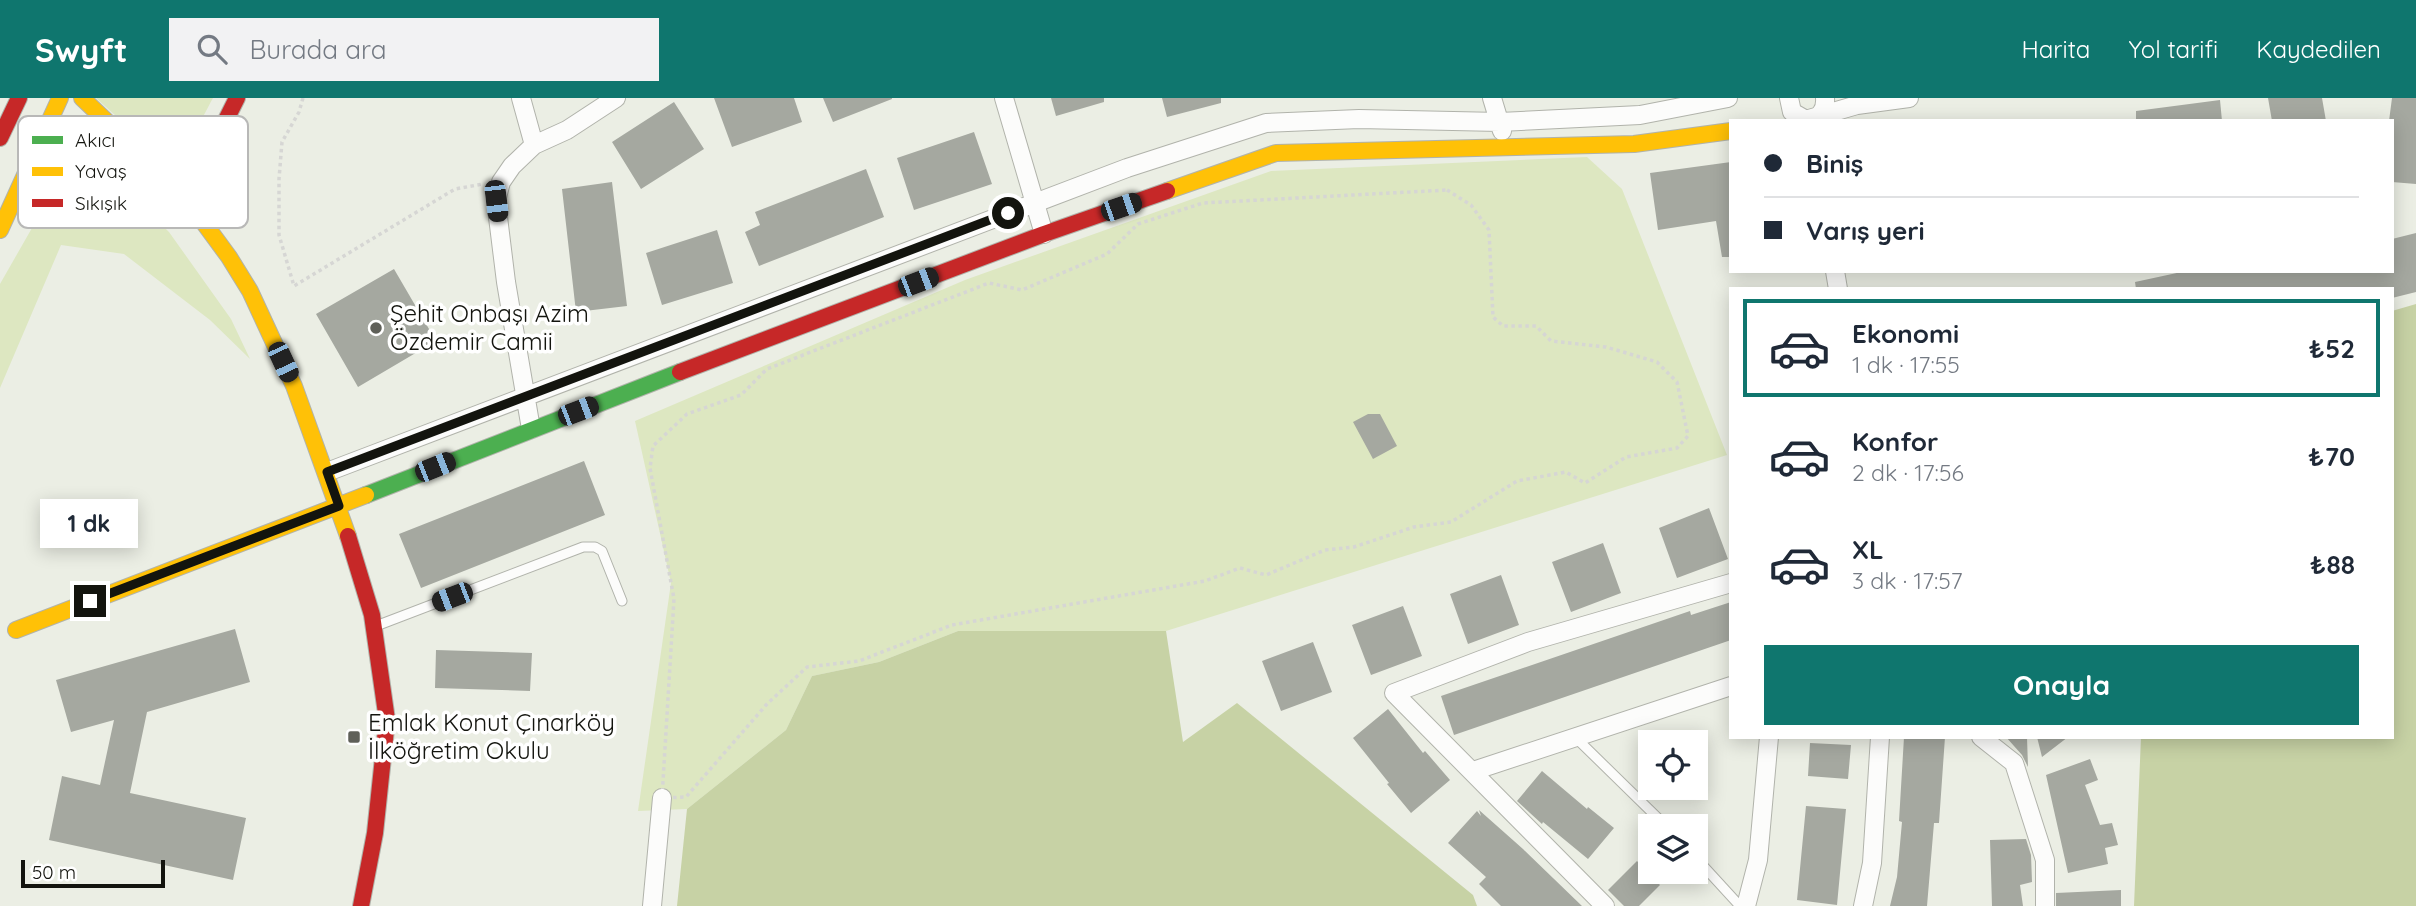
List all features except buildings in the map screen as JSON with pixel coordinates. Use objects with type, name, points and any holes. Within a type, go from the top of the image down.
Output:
[{"type":"main road","points":[[0,137],[19,98]]},
{"type":"main road","points":[[52,116],[60,98]]},
{"type":"main road","points":[[82,98],[101,116]]},
{"type":"main road","points":[[228,116],[237,98]]},
{"type":"main road","points":[[16,630],[531,429],[1044,234],[1276,153],[1634,144],[1729,131]]},
{"type":"main road","points":[[0,230],[18,191]]},
{"type":"main road","points":[[209,228],[250,291],[293,386],[339,506],[372,615],[387,720],[375,833],[361,906]]},
{"type":"street","points":[[521,98],[534,145]]},
{"type":"street","points":[[531,429],[506,282],[496,201],[501,182],[512,166],[534,145],[567,130],[617,98]]},
{"type":"street","points":[[1004,98],[1044,234]]},
{"type":"street","points":[[1492,98],[1506,147]]},
{"type":"street","points":[[327,472],[1127,168],[1266,123],[1359,119],[1500,122],[1640,115],[1728,98]]},
{"type":"street","points":[[1789,98],[1789,107],[1796,116],[1805,119]]},
{"type":"street","points":[[1810,119],[1822,113],[1825,98]]},
{"type":"street","points":[[1812,119],[1857,106],[1909,98]]},
{"type":"street","points":[[1605,906],[1394,693],[1528,642],[1729,584]]},
{"type":"street","points":[[1473,771],[1729,687]]},
{"type":"street","points":[[1746,906],[1758,860],[1769,739]]},
{"type":"street","points":[[1863,906],[1872,863],[1880,739]]},
{"type":"street","points":[[1984,739],[2014,763],[2045,860],[2045,906]]},
{"type":"street","points":[[652,906],[662,798]]},
{"type":"lane","points":[[374,627],[583,547],[595,547],[602,551],[622,601]]},
{"type":"lane","points":[[1576,737],[1654,814]]},
{"type":"lane","points":[[1708,871],[1740,906]]},
{"type":"path","points":[[303,98],[299,112],[282,142],[279,179],[279,235],[294,286],[455,189],[501,182]]},
{"type":"path","points":[[1447,190],[1471,205],[1489,230],[1493,317],[1503,326],[1536,326],[1551,341],[1606,347],[1657,362],[1677,382],[1688,436],[1677,448],[1626,457],[1585,483],[1566,472],[1517,481],[1451,522],[1414,527],[1354,547],[1325,550],[1266,575],[1240,568],[1205,581],[952,625],[859,661],[807,667],[767,704],[686,797],[662,798],[674,598],[650,468],[653,446],[687,414],[741,395],[767,369],[989,283],[1022,290],[1107,254],[1138,224],[1203,203],[1447,190]]},
{"type":"green space","points":[[96,98],[213,98],[203,116],[116,116]]},
{"type":"green space","points":[[1587,157],[1622,189],[1727,455],[1166,631],[958,631],[879,662],[812,676],[786,730],[687,809],[638,811],[671,583],[635,421],[965,280],[1271,171]]},
{"type":"green space","points":[[32,228],[165,228],[231,319],[250,359],[210,320],[124,254],[61,245],[0,388],[0,284]]},
{"type":"green space","points":[[2416,304],[2416,906],[2134,906],[2141,739],[2394,739],[2394,310]]},
{"type":"green space","points":[[958,631],[1166,631],[1183,742],[1237,703],[1473,895],[1477,906],[677,906],[687,809],[786,730],[812,676],[879,662]]},
{"type":"traffic: fast","points":[[366,495],[680,372]]},
{"type":"traffic: slow","points":[[52,116],[60,98]]},
{"type":"traffic: slow","points":[[82,98],[101,116]]},
{"type":"traffic: slow","points":[[1167,191],[1276,153],[1634,144],[1729,131]]},
{"type":"traffic: slow","points":[[0,230],[18,190]]},
{"type":"traffic: slow","points":[[208,228],[250,291],[294,386],[348,536]]},
{"type":"traffic: slow","points":[[16,630],[366,495]]},
{"type":"traffic: jam","points":[[0,138],[19,98]]},
{"type":"traffic: jam","points":[[228,116],[237,98]]},
{"type":"traffic: jam","points":[[680,372],[1044,234],[1167,191]]},
{"type":"traffic: jam","points":[[348,536],[372,615],[387,720],[375,833],[361,906]]},
{"type":"place","name":"Şehit Onbaşı Azim Özdemir Camii","points":[[376,328]]},
{"type":"place","name":"Emlak Konut Çınarköy İlköğretim Okulu","points":[[354,737]]},
{"type":"route","points":[[90,601],[339,506],[327,472],[1008,213]]}]
